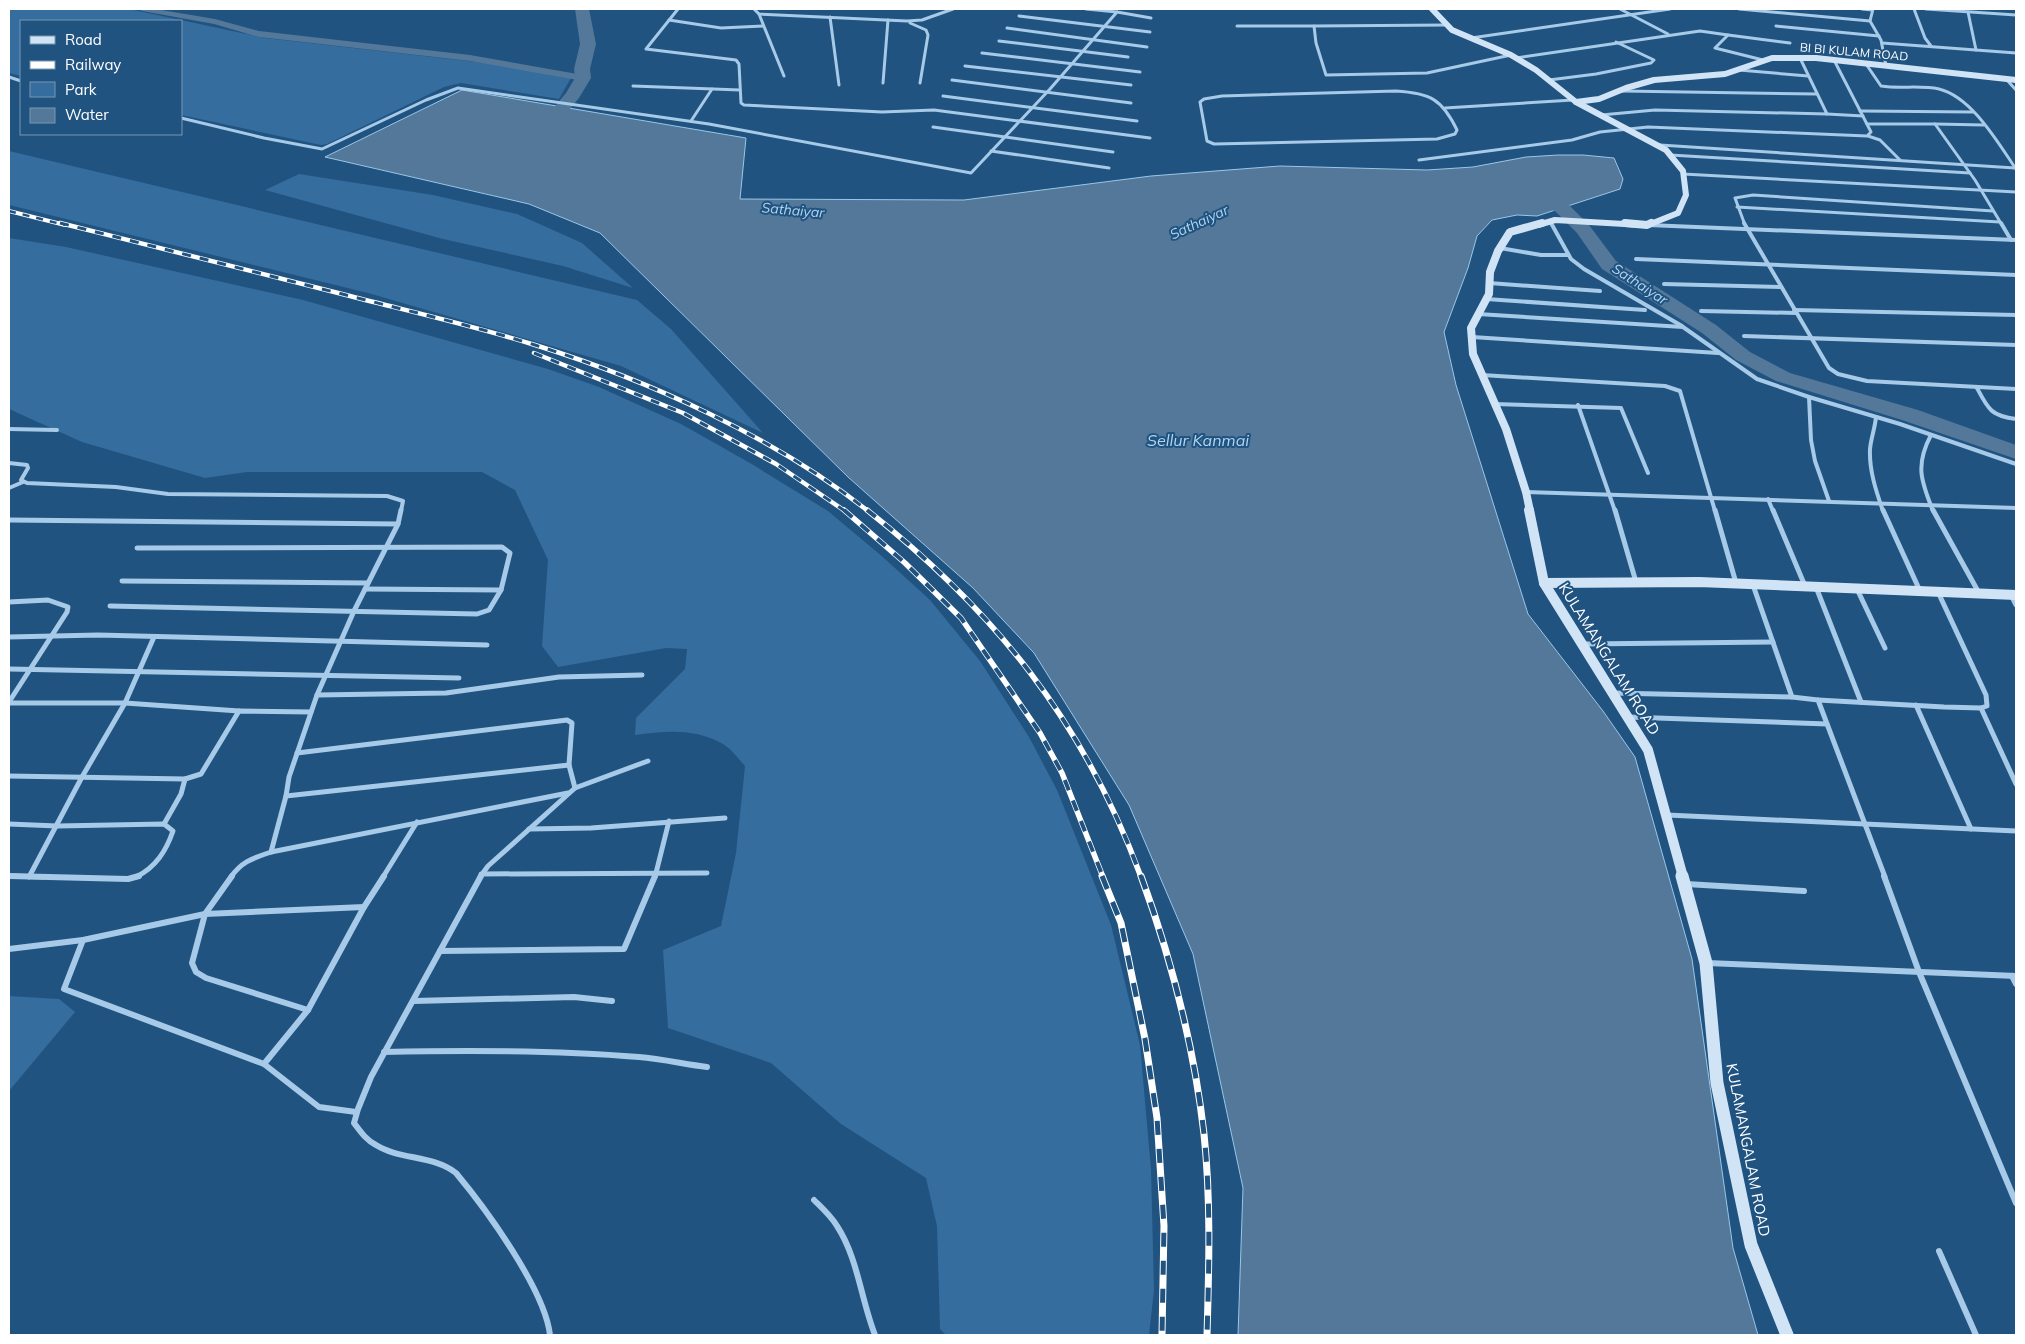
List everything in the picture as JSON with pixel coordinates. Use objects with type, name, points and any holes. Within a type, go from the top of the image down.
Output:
[{"type":"main road","points":[[1432,9],[1452,30],[1514,56],[1575,101],[1666,150],[1683,170],[1686,195],[1678,213],[1648,225]]},
{"type":"main road","name":"BI BI KULAM ROAD","points":[[1575,101],[1599,99],[1654,80],[1725,74],[1772,58],[1834,60],[2016,80]]},
{"type":"main road","name":"KULAMANGALAM ROAD","points":[[1648,225],[1553,220],[1510,232],[1500,248],[1490,272],[1489,294],[1472,328],[1473,354],[1506,430],[1526,492],[1544,583],[1648,750],[1706,963],[1717,1083],[1751,1245],[1787,1335]]},
{"type":"main road","points":[[1544,583],[1753,584],[2014,595]]},
{"type":"street","points":[[678,9],[646,49],[736,60],[740,64],[741,103],[750,106],[906,113],[929,110],[1021,120],[1150,138]]},
{"type":"street","points":[[754,9],[759,14],[784,76]]},
{"type":"street","points":[[759,14],[906,22],[922,20],[953,9]]},
{"type":"street","points":[[1086,9],[1151,18]]},
{"type":"street","points":[[182,118],[264,138],[322,149],[426,100],[458,88],[691,121],[971,173],[1121,9]]},
{"type":"street","points":[[1620,9],[1668,34]]},
{"type":"street","points":[[1471,38],[1670,9]]},
{"type":"street","points":[[1739,9],[1870,21]]},
{"type":"street","points":[[1862,9],[1873,9],[1870,21],[1882,43],[1886,66]]},
{"type":"street","points":[[1914,9],[1925,38],[1931,46]]},
{"type":"street","points":[[1926,9],[2016,15]]},
{"type":"street","points":[[1968,12],[1976,50]]},
{"type":"street","points":[[1019,16],[1150,32]]},
{"type":"street","points":[[830,17],[839,85]]},
{"type":"street","points":[[669,20],[721,28],[763,26]]},
{"type":"street","points":[[882,82],[888,20]]},
{"type":"street","points":[[906,22],[926,30],[928,35],[920,83]]},
{"type":"street","points":[[1238,26],[1447,25]]},
{"type":"street","points":[[1314,26],[1316,43],[1326,75],[1427,73],[1514,56],[1700,30],[1790,43]]},
{"type":"street","points":[[1776,26],[1879,36]]},
{"type":"street","points":[[1007,28],[1147,47]]},
{"type":"street","points":[[1728,35],[1715,48],[1763,60]]},
{"type":"street","points":[[999,42],[1128,57]]},
{"type":"street","points":[[1549,80],[1596,74],[1651,63],[1654,60],[1616,42]]},
{"type":"street","points":[[1882,43],[2016,53]]},
{"type":"street","points":[[982,53],[1140,72]]},
{"type":"street","points":[[1800,58],[1827,114]]},
{"type":"street","points":[[1834,60],[1871,132],[1867,136]]},
{"type":"street","points":[[1866,64],[1881,86],[1948,91],[1966,104],[1973,112],[2016,169]]},
{"type":"street","points":[[965,66],[1130,86]]},
{"type":"street","points":[[1736,70],[1808,76]]},
{"type":"street","points":[[2006,78],[2016,90]]},
{"type":"street","points":[[952,80],[1131,103]]},
{"type":"street","points":[[633,86],[740,90]]},
{"type":"street","points":[[691,121],[712,89]]},
{"type":"street","points":[[1619,91],[1817,94]]},
{"type":"street","points":[[1404,92],[1426,94],[1441,102],[1445,108],[1458,130],[1450,137],[1437,140],[1226,145],[1207,141],[1200,102],[1212,97],[1228,96],[1404,92]]},
{"type":"street","points":[[943,96],[1137,121]]},
{"type":"street","points":[[1445,108],[1575,101]]},
{"type":"street","points":[[1601,115],[1654,110],[1863,116]]},
{"type":"street","points":[[1860,111],[1973,112]]},
{"type":"street","points":[[1867,124],[1984,125]]},
{"type":"street","points":[[1935,124],[2014,240]]},
{"type":"street","points":[[1419,160],[1572,140],[1600,132],[1648,126],[1867,136],[1880,140],[1900,160]]},
{"type":"street","points":[[933,127],[1113,152]]},
{"type":"street","points":[[1657,145],[1964,164],[2016,169]]},
{"type":"street","points":[[991,152],[1109,168]]},
{"type":"street","points":[[1670,155],[1970,173]]},
{"type":"street","points":[[1683,174],[2016,192]]},
{"type":"street","points":[[1993,211],[1745,195],[1735,198],[1737,208],[1746,228],[1829,368],[1838,374],[1854,379],[2016,390]]},
{"type":"street","points":[[1737,208],[2000,222]]},
{"type":"street","points":[[1553,220],[1568,255],[1584,269],[1683,327],[1757,379],[1809,398],[1876,417],[2016,464]]},
{"type":"street","points":[[1648,225],[2014,240]]},
{"type":"street","points":[[1500,248],[1541,255],[1568,255]]},
{"type":"street","points":[[1636,259],[1767,263],[2016,275]]},
{"type":"street","points":[[1489,283],[1600,291]]},
{"type":"street","points":[[1664,284],[1780,287]]},
{"type":"street","points":[[1486,299],[1645,310]]},
{"type":"street","points":[[1701,311],[2016,315]]},
{"type":"street","points":[[1478,314],[1683,327]]},
{"type":"street","points":[[1744,336],[2016,345]]},
{"type":"street","points":[[1472,337],[1719,353]]},
{"type":"street","points":[[1482,375],[1674,388],[1680,391],[1736,584]]},
{"type":"street","points":[[1977,388],[1991,413],[1997,416],[2016,419]]},
{"type":"street","points":[[1809,398],[1811,440],[1829,501]]},
{"type":"street","points":[[1495,404],[1614,406],[1623,409],[1648,473]]},
{"type":"street","points":[[1578,405],[1610,494],[1636,582]]},
{"type":"street","points":[[1876,417],[1870,448],[1872,469],[1881,503],[1920,591]]},
{"type":"street","points":[[9,429],[57,430]]},
{"type":"street","points":[[1931,435],[1920,458],[1921,472],[1930,505],[1980,594]]},
{"type":"street","points":[[9,462],[27,465],[28,468],[21,480],[23,482]]},
{"type":"street","points":[[9,488],[23,482],[116,487],[168,494],[387,496],[403,501],[398,524],[354,611],[317,695],[289,777],[286,796],[271,852]]},
{"type":"street","points":[[1526,492],[2016,508]]},
{"type":"street","points":[[1768,499],[1810,587],[1861,702]]},
{"type":"street","points":[[9,520],[398,524]]},
{"type":"street","points":[[110,606],[485,613],[493,606],[501,590],[510,553],[506,548],[137,548]]},
{"type":"street","points":[[122,581],[368,583]]},
{"type":"street","points":[[1753,584],[1792,697]]},
{"type":"street","points":[[365,589],[501,590]]},
{"type":"street","points":[[1857,589],[1885,648]]},
{"type":"street","points":[[1612,693],[1792,697],[1981,708],[1987,706],[1986,694],[1938,592]]},
{"type":"street","points":[[2014,595],[2016,604]]},
{"type":"street","points":[[9,602],[53,602],[64,604],[68,607],[67,612],[9,702]]},
{"type":"street","points":[[9,637],[52,635],[487,646]]},
{"type":"street","points":[[29,877],[82,777],[125,703],[154,637]]},
{"type":"street","points":[[1582,644],[1773,642]]},
{"type":"street","points":[[9,669],[458,678]]},
{"type":"street","points":[[317,695],[446,693],[560,677],[642,675]]},
{"type":"street","points":[[1818,700],[1919,972],[2016,1204]]},
{"type":"street","points":[[9,702],[125,703],[239,711],[311,712]]},
{"type":"street","points":[[1916,705],[1971,829]]},
{"type":"street","points":[[1981,708],[2016,784]]},
{"type":"street","points":[[9,776],[185,779],[201,774],[239,711]]},
{"type":"street","points":[[1628,717],[1828,724]]},
{"type":"street","points":[[297,753],[567,720],[572,723],[573,729],[569,765],[574,788]]},
{"type":"street","points":[[550,1335],[550,1328],[538,1296],[470,1190],[449,1167],[385,1152],[363,1138],[354,1123],[356,1112],[384,1052],[414,1001],[482,874],[495,858],[574,788],[648,761]]},
{"type":"street","points":[[286,796],[569,765]]},
{"type":"street","points":[[164,824],[181,794],[185,779]]},
{"type":"street","points":[[308,1010],[206,978],[196,972],[192,963],[205,914],[237,868],[246,860],[271,852],[568,793]]},
{"type":"street","points":[[1667,815],[2016,831]]},
{"type":"street","points":[[529,829],[591,828],[725,818]]},
{"type":"street","points":[[440,952],[624,950],[656,874],[669,821]]},
{"type":"street","points":[[264,1064],[308,1010],[364,906],[417,822]]},
{"type":"street","points":[[9,824],[57,826],[164,824],[173,830],[171,837],[152,869],[139,878],[9,876]]},
{"type":"street","points":[[482,874],[707,873]]},
{"type":"street","points":[[1685,884],[1804,890]]},
{"type":"street","points":[[9,949],[83,940],[205,914],[364,906]]},
{"type":"street","points":[[83,940],[64,989],[264,1064],[319,1107],[356,1112]]},
{"type":"street","points":[[1706,963],[2014,976],[2016,984]]},
{"type":"street","points":[[414,1001],[574,997],[612,1001]]},
{"type":"street","points":[[384,1052],[469,1050],[581,1053],[642,1057],[707,1067]]},
{"type":"street","points":[[814,1200],[831,1217],[840,1232],[851,1259],[875,1335]]},
{"type":"street","points":[[1939,1251],[1976,1335]]},
{"type":"green space","points":[[9,9],[129,9],[181,20],[20,20],[20,76],[9,73]]},
{"type":"green space","points":[[182,20],[265,38],[485,63],[571,78],[559,99],[461,83],[444,87],[327,144],[321,145],[182,115]]},
{"type":"green space","points":[[9,151],[637,300],[671,329],[763,433],[621,366],[368,293],[9,205]]},
{"type":"green space","points":[[299,174],[433,195],[517,214],[582,243],[633,288],[563,266],[443,239],[265,190]]},
{"type":"green space","points":[[9,238],[66,247],[303,300],[548,369],[599,387],[681,424],[750,463],[828,511],[930,600],[980,661],[1029,737],[1057,790],[1111,925],[1140,1045],[1151,1169],[1154,1290],[1149,1335],[946,1335],[940,1329],[937,1226],[926,1178],[841,1124],[771,1063],[668,1028],[663,950],[721,926],[736,853],[745,766],[726,746],[701,735],[680,732],[658,732],[635,735],[636,718],[685,669],[687,649],[666,648],[558,667],[542,646],[548,560],[515,490],[482,472],[247,472],[205,478],[82,442],[9,409]]},
{"type":"green space","points":[[9,996],[59,999],[75,1012],[9,1091]]},
{"type":"water","name":"Sellur Kanmai","points":[[462,90],[746,138],[740,199],[964,200],[1151,176],[1280,166],[1427,170],[1473,167],[1526,157],[1583,155],[1614,158],[1623,179],[1620,189],[1537,216],[1517,215],[1492,220],[1477,236],[1468,268],[1444,332],[1456,385],[1528,614],[1603,711],[1635,757],[1692,959],[1733,1248],[1758,1335],[1238,1335],[1243,1188],[1193,954],[1129,805],[1034,653],[973,588],[848,477],[600,233],[529,204],[325,157]]},
{"type":"waterway","points":[[142,9],[215,22],[259,34],[470,58],[583,78]]},
{"type":"waterway","name":"Sathaiyar","points":[[547,138],[551,121],[573,95],[583,78],[582,69],[588,44],[582,9]]},
{"type":"waterway","name":"Sathaiyar","points":[[1526,197],[1561,207],[1583,229],[1609,265],[1709,329],[1743,356],[1783,377],[1910,415],[2016,452]]},
{"type":"railway","points":[[9,211],[65,225]]},
{"type":"railway","points":[[60,223],[466,325],[578,359],[666,394],[752,436],[832,484],[868,511]]},
{"type":"railway","points":[[534,353],[683,413],[776,464],[845,511]]},
{"type":"railway","points":[[844,510],[905,563],[961,618],[1040,733],[1062,773],[1103,877]]},
{"type":"railway","points":[[867,510],[913,548],[956,588],[1031,673],[1063,719],[1092,768],[1118,821],[1141,877]]},
{"type":"railway","points":[[1102,876],[1121,923],[1145,1039],[1157,1118],[1164,1226],[1162,1335]]},
{"type":"railway","points":[[1141,876],[1162,939],[1180,1003],[1200,1101],[1209,1209],[1207,1335]]}]
